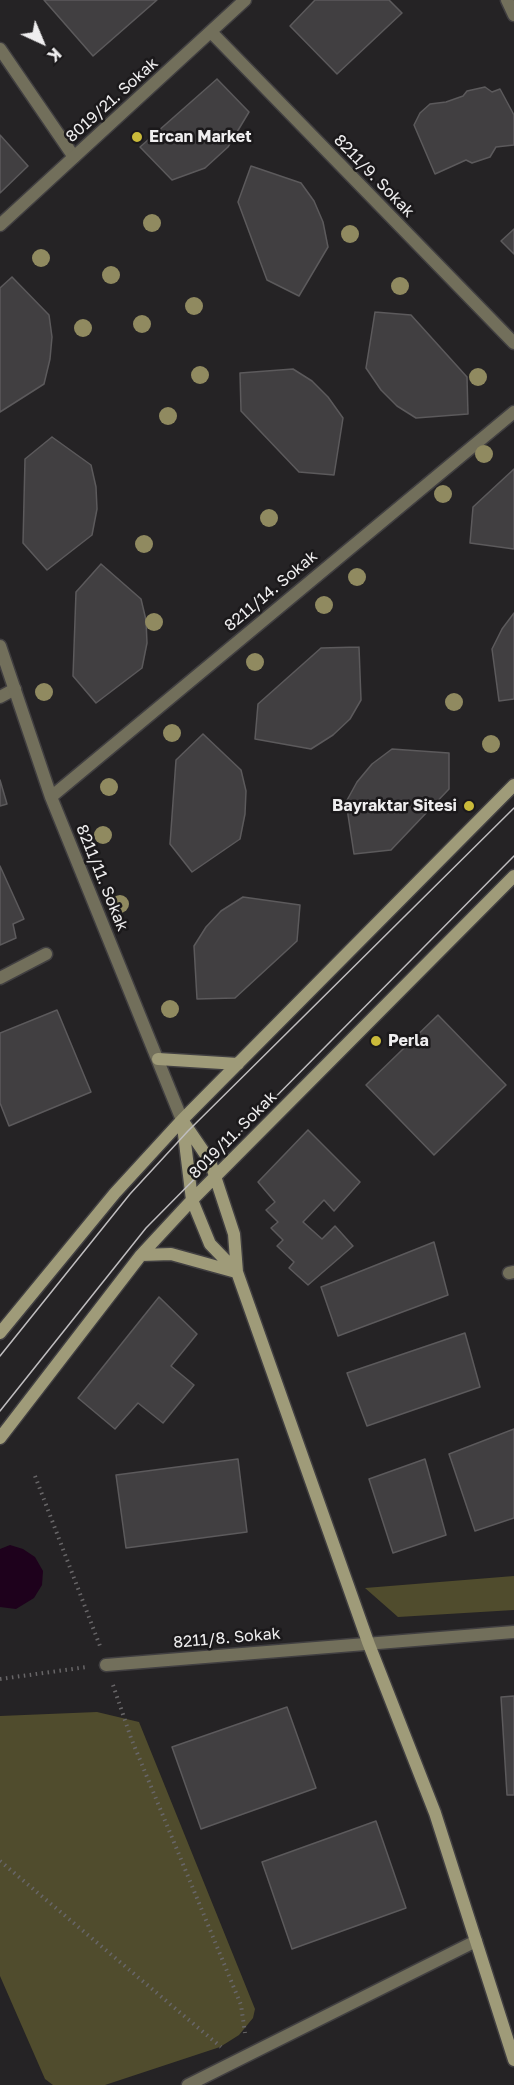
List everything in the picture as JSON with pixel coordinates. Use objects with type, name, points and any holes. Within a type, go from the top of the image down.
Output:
[{"type":"street","name":"8019/21. Sokak","points":[[0,225],[245,0]]},
{"type":"street","points":[[507,0],[514,15]]},
{"type":"street","name":"8211/9. Sokak","points":[[211,32],[514,343]]},
{"type":"street","points":[[0,49],[74,157]]},
{"type":"street","name":"8211/14. Sokak","points":[[51,797],[514,412]]},
{"type":"street","name":"8211/11. Sokak","points":[[0,646],[51,797],[182,1120],[210,1161],[234,1234],[237,1272]]},
{"type":"street","points":[[0,697],[15,689]]},
{"type":"street","points":[[0,1333],[115,1193],[182,1120],[514,785]]},
{"type":"street","name":"8019/11. Sokak","points":[[0,1438],[141,1255],[192,1200],[514,876]]},
{"type":"street","points":[[0,978],[46,954]]},
{"type":"street","points":[[158,1059],[238,1064]]},
{"type":"street","name":"8211/11. Sokak","points":[[182,1120],[192,1200],[210,1244],[237,1272]]},
{"type":"street","points":[[141,1255],[171,1254],[237,1272],[368,1642],[435,1813],[514,2060]]},
{"type":"street","name":"8211/8. Sokak","points":[[106,1665],[351,1643],[514,1632]]},
{"type":"street","points":[[188,2085],[477,1941]]},
{"type":"path","points":[[35,1476],[131,1738],[241,2005],[246,2038]]},
{"type":"path","points":[[0,1679],[106,1665]]},
{"type":"path","points":[[0,1861],[222,2047]]},
{"type":"shaded area","points":[[10,1545],[23,1549],[35,1557],[43,1571],[42,1585],[34,1598],[16,1609],[0,1607],[0,1549]]},
{"type":"shaded area","points":[[514,1576],[514,1610],[398,1617],[365,1588]]},
{"type":"shaded area","points":[[97,1712],[139,1722],[255,2009],[253,2018],[239,2035],[220,2047],[105,2085],[53,2085],[45,2079],[0,1976],[0,1716]]},
{"type":"building","points":[[44,0],[157,0],[93,56]]},
{"type":"building","points":[[315,0],[389,0],[402,13],[337,74],[290,26]]},
{"type":"building","points":[[217,79],[249,112],[228,147],[205,168],[172,180],[140,147]]},
{"type":"building","points":[[485,87],[492,92],[500,89],[514,115],[514,145],[496,147],[490,157],[472,163],[466,160],[435,174],[414,125],[420,113],[430,104],[446,102],[463,96],[467,91]]},
{"type":"building","points":[[0,135],[28,166],[0,193]]},
{"type":"building","points":[[251,166],[301,183],[314,201],[323,222],[328,247],[299,296],[267,280],[238,202]]},
{"type":"building","points":[[514,229],[514,254],[501,241]]},
{"type":"building","points":[[12,277],[49,315],[52,337],[44,384],[0,412],[0,288]]},
{"type":"building","points":[[375,312],[411,315],[467,377],[468,414],[416,418],[397,406],[381,390],[366,368]]},
{"type":"building","points":[[293,369],[312,381],[328,397],[343,418],[334,475],[299,472],[241,411],[240,373]]},
{"type":"building","points":[[52,437],[91,465],[96,487],[97,509],[92,535],[47,570],[23,543],[25,459]]},
{"type":"building","points":[[514,469],[514,549],[470,543],[473,507]]},
{"type":"building","points":[[101,564],[141,599],[146,620],[147,643],[142,668],[96,703],[73,676],[76,592]]},
{"type":"building","points":[[514,613],[514,699],[499,701],[492,649],[502,629]]},
{"type":"building","points":[[359,647],[361,700],[350,719],[333,735],[311,749],[255,739],[258,704],[321,648]]},
{"type":"building","points":[[203,734],[241,770],[246,791],[245,814],[240,839],[192,872],[170,844],[176,760]]},
{"type":"building","points":[[392,749],[449,753],[449,789],[391,850],[354,854],[346,802],[357,782],[372,764]]},
{"type":"building","points":[[0,780],[7,804],[0,806]]},
{"type":"building","points":[[0,866],[24,919],[13,924],[16,938],[0,945]]},
{"type":"building","points":[[243,897],[300,905],[297,941],[235,998],[197,999],[194,946],[206,927],[221,911]]},
{"type":"building","points":[[57,1010],[91,1092],[9,1126],[0,1103],[0,1033]]},
{"type":"building","points":[[438,1015],[506,1085],[434,1155],[366,1085]]},
{"type":"building","points":[[308,1130],[360,1182],[334,1211],[324,1200],[303,1222],[322,1239],[335,1226],[353,1246],[308,1285],[289,1268],[294,1262],[277,1246],[283,1240],[271,1228],[278,1222],[266,1210],[275,1202],[258,1182]]},
{"type":"building","points":[[434,1242],[448,1295],[338,1336],[321,1287]]},
{"type":"building","points":[[159,1297],[197,1334],[171,1366],[194,1385],[163,1423],[138,1403],[115,1429],[78,1398]]},
{"type":"building","points":[[465,1333],[480,1387],[367,1426],[347,1373]]},
{"type":"building","points":[[514,1429],[514,1518],[475,1531],[449,1454]]},
{"type":"building","points":[[238,1459],[247,1532],[126,1548],[116,1475]]},
{"type":"building","points":[[425,1459],[446,1535],[393,1553],[369,1479]]},
{"type":"building","points":[[514,1696],[514,1795],[507,1795],[501,1697]]},
{"type":"building","points":[[287,1707],[316,1788],[201,1829],[172,1747]]},
{"type":"building","points":[[376,1821],[406,1908],[292,1949],[262,1862]]},
{"type":"tram line","points":[[0,1356],[130,1194],[188,1131],[514,808]]},
{"type":"tram line","points":[[0,1411],[146,1228],[514,856]]},
{"type":"place","name":"Ercan Market","points":[[137,137]]},
{"type":"place","name":"Bayraktar Sitesi","points":[[469,806]]},
{"type":"place","name":"Perla","points":[[376,1041]]}]
